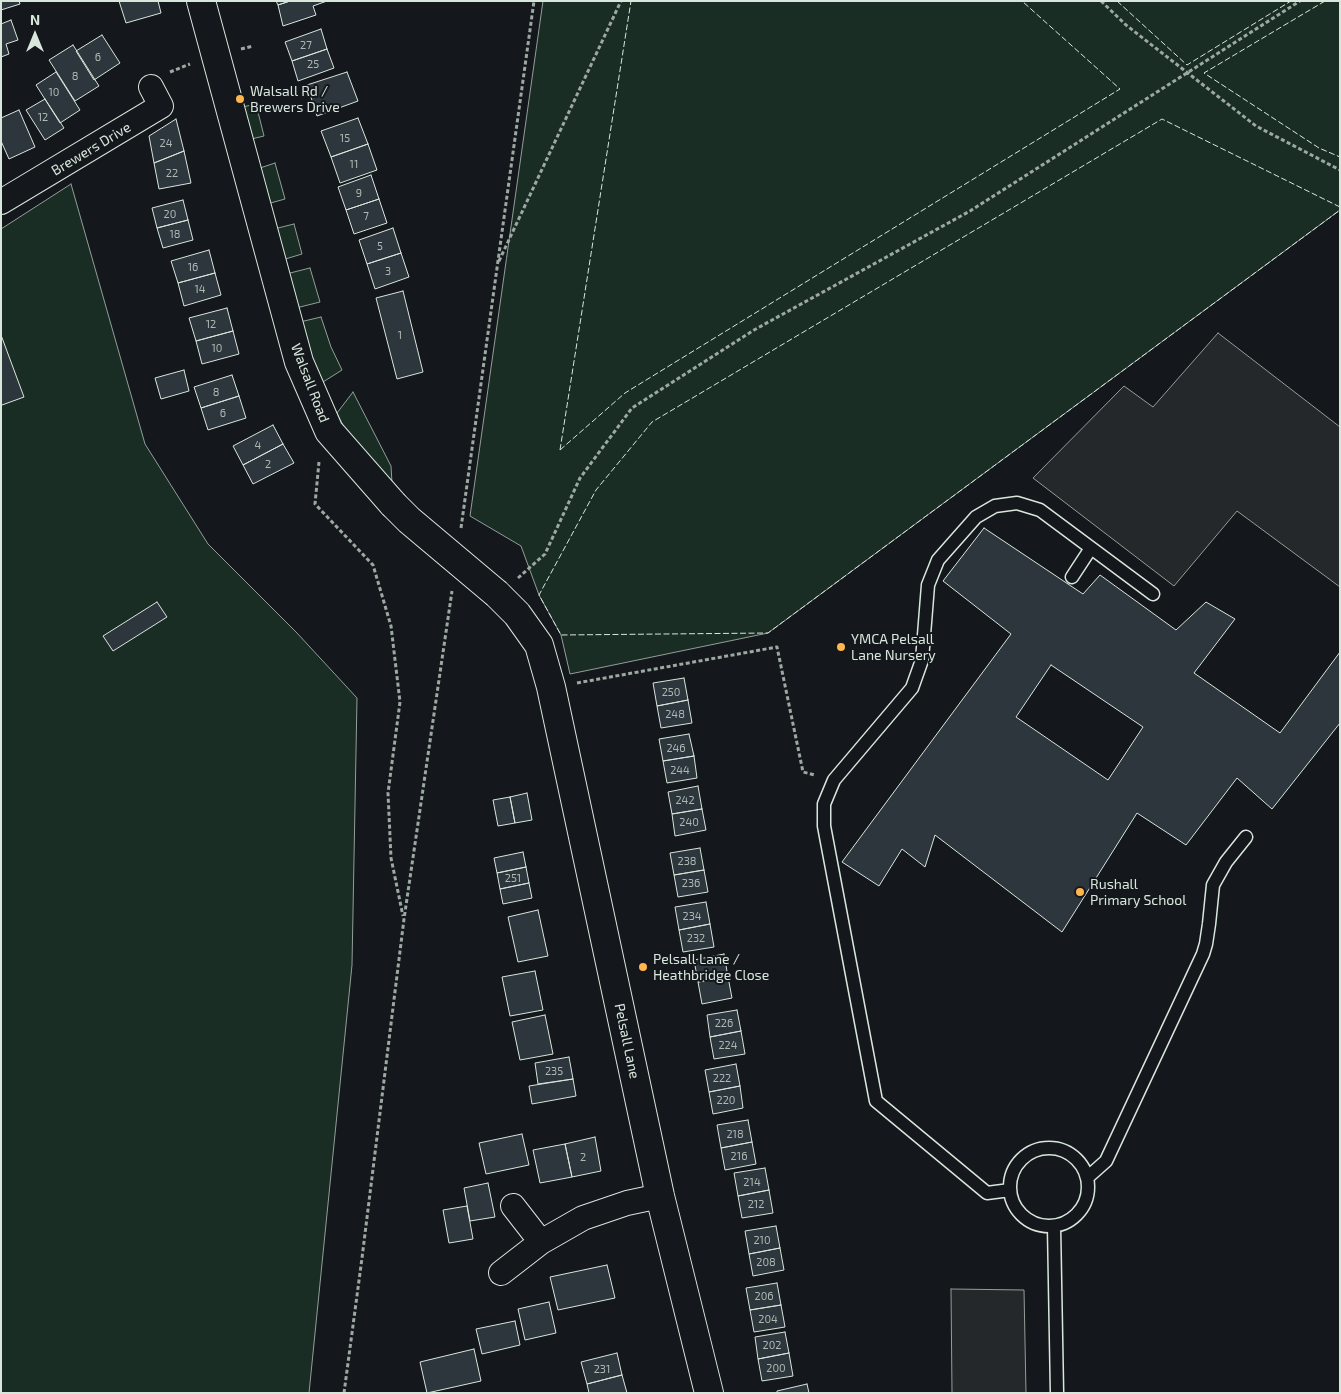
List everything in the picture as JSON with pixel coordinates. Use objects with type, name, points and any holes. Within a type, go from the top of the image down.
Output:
[{"type":"main road","name":"Walsall Road","points":[[201,1],[299,362],[329,431],[409,520],[498,595],[517,614],[539,645],[551,687]]},
{"type":"main road","name":"Pelsall Lane","points":[[551,687],[660,1196],[709,1393]]},
{"type":"street","name":"Brewers Drive","points":[[1,202],[162,106],[151,87]]},
{"type":"street","points":[[501,1273],[541,1242],[583,1218],[627,1203],[660,1196]]},
{"type":"street","points":[[514,1206],[541,1242]]},
{"type":"lane","points":[[1010,1190],[987,1193],[876,1101],[824,826],[824,804],[834,780],[912,688],[922,660],[928,585],[938,560],[976,517],[994,506],[1017,503],[1040,510],[1153,594]]},
{"type":"lane","points":[[1072,577],[1091,548]]},
{"type":"lane","points":[[1088,1177],[1106,1162],[1203,954],[1209,924],[1213,885],[1226,862],[1246,837]]},
{"type":"lane","points":[[1047,1147],[1060,1149],[1073,1155],[1082,1165],[1088,1177],[1089,1190],[1085,1203],[1078,1214],[1067,1222],[1054,1226],[1035,1223],[1020,1213],[1013,1202],[1010,1190],[1013,1173],[1023,1157],[1034,1150],[1047,1147]]},
{"type":"lane","points":[[1054,1226],[1057,1393]]},
{"type":"path","points":[[461,529],[534,1]]},
{"type":"path","points":[[497,265],[621,1]]},
{"type":"path","points":[[1101,1],[1126,25],[1256,126],[1340,170]]},
{"type":"path","points":[[498,595],[545,554],[580,478],[632,408],[754,330],[970,211],[1300,1]]},
{"type":"path","points":[[329,431],[320,457],[316,504],[373,565],[391,626],[400,702],[388,793],[391,858],[404,919]]},
{"type":"path","points":[[344,1393],[404,919],[452,587]]},
{"type":"path","points":[[551,687],[777,647],[803,772],[834,780]]},
{"type":"green space","points":[[543,1],[1340,1],[1340,210],[768,633],[570,674],[561,635],[539,595],[521,546],[470,516]]},
{"type":"green space","points":[[256,104],[264,136],[247,140],[238,108]]},
{"type":"green space","points":[[275,163],[285,199],[267,204],[257,169]]},
{"type":"green space","points":[[71,184],[145,444],[208,544],[297,633],[357,698],[352,965],[309,1393],[1,1393],[1,229]]},
{"type":"green space","points":[[294,224],[302,254],[282,260],[274,229]]},
{"type":"green space","points":[[310,268],[320,302],[296,308],[286,274]]},
{"type":"green space","points":[[321,317],[331,347],[342,370],[323,382],[312,361],[300,322]]},
{"type":"green space","points":[[353,392],[391,466],[393,500],[353,446],[337,413]]},
{"type":"shaded area","points":[[1218,333],[1340,427],[1340,587],[1237,511],[1174,586],[1033,478],[1124,386],[1153,407]]},
{"type":"shaded area","points":[[951,1289],[1024,1290],[1026,1393],[952,1393]]},
{"type":"building","points":[[1,1],[19,1],[20,4],[1,10]]},
{"type":"building","points":[[119,1],[158,1],[161,13],[126,23]]},
{"type":"building","points":[[276,1],[290,1],[278,5]]},
{"type":"building","points":[[290,1],[327,1],[313,6],[316,15],[283,26],[278,5]]},
{"type":"building","points":[[11,20],[18,40],[6,44],[9,54],[1,57],[1,24]]},
{"type":"building","points":[[321,29],[327,49],[292,61],[285,42]]},
{"type":"building","points":[[102,35],[120,63],[94,80],[76,51]]},
{"type":"building","points":[[73,45],[99,86],[75,101],[49,60]]},
{"type":"building","points":[[327,49],[334,68],[298,81],[292,61]]},
{"type":"building","points":[[56,72],[80,110],[60,123],[36,85]]},
{"type":"building","points":[[347,72],[358,101],[317,116],[307,85]]},
{"type":"building","points":[[45,99],[64,128],[45,140],[26,110]]},
{"type":"building","points":[[19,110],[35,147],[9,159],[1,141],[1,118]]},
{"type":"building","points":[[358,118],[368,144],[331,157],[321,131]]},
{"type":"building","points":[[176,119],[184,151],[154,163],[149,136]]},
{"type":"building","points":[[368,144],[377,170],[340,183],[331,157]]},
{"type":"building","points":[[184,151],[191,183],[159,189],[154,163]]},
{"type":"building","points":[[371,175],[379,199],[346,210],[338,187]]},
{"type":"building","points":[[379,199],[387,223],[354,234],[346,210]]},
{"type":"building","points":[[183,200],[188,220],[157,228],[152,208]]},
{"type":"building","points":[[188,220],[193,240],[163,248],[157,228]]},
{"type":"building","points":[[393,228],[401,253],[367,264],[359,240]]},
{"type":"building","points":[[209,250],[215,273],[178,283],[171,261]]},
{"type":"building","points":[[401,253],[409,277],[375,289],[367,264]]},
{"type":"building","points":[[215,273],[221,295],[184,306],[178,283]]},
{"type":"building","points":[[403,291],[423,372],[397,379],[376,298]]},
{"type":"building","points":[[227,308],[233,331],[196,341],[189,318]]},
{"type":"building","points":[[233,331],[239,354],[202,364],[196,341]]},
{"type":"building","points":[[1,335],[24,397],[2,405],[1,404]]},
{"type":"building","points":[[184,370],[189,391],[161,399],[155,378]]},
{"type":"building","points":[[232,375],[239,396],[201,408],[194,387]]},
{"type":"building","points":[[239,396],[246,418],[208,430],[201,408]]},
{"type":"building","points":[[273,425],[283,444],[243,465],[233,446]]},
{"type":"building","points":[[283,444],[294,463],[253,484],[243,465]]},
{"type":"building","points":[[984,528],[1083,594],[1100,575],[1176,630],[1206,602],[1235,619],[1194,673],[1280,733],[1340,652],[1340,723],[1272,809],[1237,778],[1186,845],[1137,813],[1062,932],[935,835],[925,867],[902,849],[879,886],[842,862],[1011,634],[943,581]],"holes":[[[1051,665],[1143,727],[1108,780],[1016,717]]]},
{"type":"building","points":[[157,602],[167,617],[113,651],[103,636]]},
{"type":"building","points":[[684,678],[688,700],[657,706],[653,683]]},
{"type":"building","points":[[688,700],[692,723],[661,728],[657,706]]},
{"type":"building","points":[[689,734],[694,756],[663,761],[659,739]]},
{"type":"building","points":[[694,756],[697,778],[667,783],[663,761]]},
{"type":"building","points":[[698,786],[702,809],[672,814],[668,792]]},
{"type":"building","points":[[527,793],[532,820],[515,823],[510,797]]},
{"type":"building","points":[[510,797],[515,823],[498,826],[493,800]]},
{"type":"building","points":[[702,809],[706,830],[675,836],[672,814]]},
{"type":"building","points":[[700,848],[704,870],[674,875],[670,853]]},
{"type":"building","points":[[523,852],[526,867],[497,873],[494,858]]},
{"type":"building","points":[[526,867],[529,883],[500,889],[497,873]]},
{"type":"building","points":[[704,870],[708,892],[678,897],[674,875]]},
{"type":"building","points":[[529,883],[532,898],[503,904],[500,889]]},
{"type":"building","points":[[706,902],[710,924],[679,930],[675,907]]},
{"type":"building","points":[[538,910],[548,956],[518,962],[508,917]]},
{"type":"building","points":[[710,924],[714,947],[683,952],[679,930]]},
{"type":"building","points":[[724,954],[728,977],[698,982],[694,960]]},
{"type":"building","points":[[535,971],[543,1010],[510,1016],[502,977]]},
{"type":"building","points":[[728,977],[732,998],[702,1004],[698,982]]},
{"type":"building","points":[[737,1010],[741,1031],[710,1037],[707,1015]]},
{"type":"building","points":[[545,1015],[553,1054],[520,1060],[512,1022]]},
{"type":"building","points":[[741,1031],[745,1054],[714,1059],[710,1037]]},
{"type":"building","points":[[569,1057],[573,1079],[538,1084],[535,1063]]},
{"type":"building","points":[[736,1064],[740,1086],[709,1092],[705,1070]]},
{"type":"building","points":[[573,1079],[576,1096],[532,1104],[529,1086]]},
{"type":"building","points":[[740,1086],[743,1108],[713,1114],[709,1092]]},
{"type":"building","points":[[748,1120],[752,1142],[721,1148],[717,1125]]},
{"type":"building","points":[[522,1134],[529,1165],[486,1174],[479,1143]]},
{"type":"building","points":[[595,1137],[601,1171],[572,1177],[565,1144]]},
{"type":"building","points":[[752,1142],[756,1164],[725,1170],[721,1148]]},
{"type":"building","points":[[565,1144],[572,1177],[540,1183],[533,1150]]},
{"type":"building","points":[[765,1168],[769,1190],[738,1196],[734,1173]]},
{"type":"building","points":[[488,1183],[495,1217],[470,1221],[464,1188]]},
{"type":"building","points":[[769,1190],[773,1213],[742,1218],[738,1196]]},
{"type":"building","points":[[467,1206],[473,1239],[449,1243],[443,1210]]},
{"type":"building","points":[[776,1226],[780,1248],[749,1254],[745,1231]]},
{"type":"building","points":[[780,1248],[784,1270],[753,1276],[749,1254]]},
{"type":"building","points":[[607,1265],[615,1298],[558,1310],[550,1277]]},
{"type":"building","points":[[777,1283],[781,1305],[750,1310],[746,1288]]},
{"type":"building","points":[[549,1302],[556,1333],[525,1340],[518,1309]]},
{"type":"building","points":[[781,1305],[785,1327],[754,1332],[750,1310]]},
{"type":"building","points":[[515,1321],[520,1345],[482,1354],[476,1329]]},
{"type":"building","points":[[785,1332],[789,1353],[758,1359],[755,1337]]},
{"type":"building","points":[[474,1349],[481,1381],[427,1393],[420,1362]]},
{"type":"building","points":[[617,1353],[622,1375],[587,1384],[581,1362]]},
{"type":"building","points":[[789,1353],[793,1376],[762,1381],[758,1359]]},
{"type":"building","points":[[622,1375],[627,1393],[589,1393],[587,1384]]},
{"type":"building","points":[[807,1384],[809,1393],[777,1393],[777,1391]]},
{"type":"fence","points":[[560,450],[631,1]]},
{"type":"fence","points":[[560,450],[625,393],[1120,89],[1022,1]]},
{"type":"fence","points":[[1117,1],[1187,65],[1291,1]]},
{"type":"fence","points":[[1325,1],[1204,73],[1319,148],[1340,157]]},
{"type":"fence","points":[[1340,207],[1162,119],[652,422],[596,490],[539,595],[561,635],[768,633],[1340,210]]},
{"type":"place","name":"Walsall Rd / Brewers Drive","points":[[240,99]]},
{"type":"place","name":"YMCA Pelsall Lane Nursery","points":[[841,647]]},
{"type":"place","name":"Rushall Primary School","points":[[1080,892]]},
{"type":"place","name":"Pelsall Lane / Heathbridge Close","points":[[643,967]]}]
